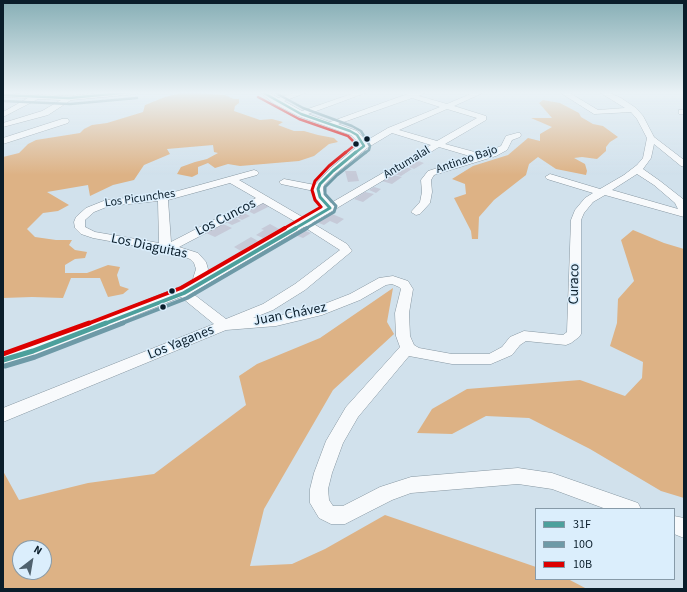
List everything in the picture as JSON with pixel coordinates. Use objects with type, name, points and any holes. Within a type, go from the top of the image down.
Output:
[{"type":"street","points":[[3,125],[21,120]]},
{"type":"street","points":[[3,141],[65,121],[62,120]]},
{"type":"street","points":[[318,120],[354,133],[362,140],[364,146]]},
{"type":"street","points":[[331,124],[344,120]]},
{"type":"street","points":[[330,208],[320,197],[318,189],[324,179],[364,146],[391,130],[417,120]]},
{"type":"street","name":"Antumalal","points":[[3,360],[33,351],[184,293],[480,120]]},
{"type":"street","points":[[641,120],[651,138],[684,164]]},
{"type":"street","points":[[391,130],[482,158]]},
{"type":"street","name":"Antinao Bajo","points":[[416,212],[421,208],[426,200],[426,180],[429,174],[437,170],[482,158],[502,149],[507,144],[509,138],[518,135]]},
{"type":"street","name":"Curaco","points":[[408,348],[415,353],[452,360],[484,359],[496,357],[507,351],[515,341],[524,336],[563,340],[572,336],[574,334],[576,220],[579,212],[584,204],[602,191],[637,170],[647,158],[651,138]]},
{"type":"street","points":[[670,153],[684,153]]},
{"type":"street","points":[[550,177],[683,213],[683,207],[679,201],[637,170]]},
{"type":"street","name":"Los Picunches","points":[[79,222],[86,213],[106,203],[163,198],[254,173]]},
{"type":"street","points":[[231,179],[305,223]]},
{"type":"street","points":[[284,182],[318,189]]},
{"type":"street","points":[[163,198],[166,248]]},
{"type":"street","name":"Los Cuncos","points":[[166,248],[264,198]]},
{"type":"street","name":"Los Diaguitas","points":[[79,222],[82,230],[93,235],[166,248],[190,254],[200,262],[202,274],[198,285]]},
{"type":"street","name":"Los Yaganes","points":[[3,415],[258,312],[279,301],[345,253],[346,250],[343,246],[305,223]]},
{"type":"street","name":"Juan Chávez","points":[[224,326],[276,321],[318,312],[355,297],[383,281],[393,280],[404,284],[407,288],[402,313],[404,340],[408,348]]},
{"type":"street","points":[[184,293],[224,326]]},
{"type":"street","points":[[408,348],[352,412],[335,441],[323,473],[319,489],[320,503],[326,512],[331,515],[345,515],[387,493],[411,485],[518,476],[552,481],[628,508]]},
{"type":"shaded area","points":[[118,120],[274,120],[283,122],[278,125],[294,131],[304,131],[334,138],[338,142],[329,144],[314,156],[299,161],[240,166],[228,164],[215,168],[208,163],[198,167],[198,174],[192,177],[177,174],[181,167],[207,159],[218,153],[214,152],[213,145],[167,149],[170,154],[144,165],[134,180],[113,185],[90,196],[88,185],[47,192],[69,205],[58,211],[43,213],[27,229],[35,237],[56,240],[72,240],[69,245],[75,250],[87,252],[85,258],[75,259],[65,265],[65,273],[87,273],[108,265],[120,267],[117,275],[120,286],[129,289],[123,294],[108,297],[100,278],[71,278],[63,298],[3,298],[3,157],[19,153],[28,144],[36,140],[80,133],[92,125]]},
{"type":"shaded area","points":[[535,120],[586,120],[593,124],[603,126],[618,137],[610,142],[606,147],[606,151],[597,159],[582,157],[574,158],[585,164],[587,171],[586,175],[556,169],[538,157],[529,164],[526,175],[494,200],[479,217],[478,239],[472,239],[471,231],[454,198],[466,194],[465,184],[452,179],[473,166],[508,155],[528,138],[540,141],[540,134],[552,127]]},
{"type":"shaded area","points":[[633,230],[664,243],[684,249],[684,498],[661,491],[590,449],[529,418],[486,416],[452,434],[417,433],[432,409],[467,389],[580,380],[625,396],[642,378],[643,362],[610,346],[617,323],[618,299],[634,281],[621,240]]},
{"type":"shaded area","points":[[393,288],[387,322],[394,334],[333,390],[264,509],[250,566],[292,564],[325,549],[385,515],[535,567],[535,580],[570,580],[587,589],[3,589],[3,471],[19,500],[88,483],[154,474],[246,405],[239,376],[257,364],[320,338]]},
{"type":"building","points":[[416,160],[424,163],[414,169],[407,166]]},
{"type":"building","points":[[405,167],[412,169],[401,176],[394,174]]},
{"type":"building","points":[[345,171],[356,171],[359,181],[348,182]]},
{"type":"building","points":[[393,175],[402,177],[392,184],[382,181]]},
{"type":"building","points":[[374,187],[381,189],[376,193],[369,190]]},
{"type":"building","points":[[365,192],[374,194],[363,202],[354,199]]},
{"type":"building","points":[[263,203],[270,206],[254,214],[248,211]]},
{"type":"building","points":[[244,213],[250,216],[242,220],[236,217]]},
{"type":"building","points":[[330,213],[344,219],[337,224],[330,221],[324,225],[316,222]]},
{"type":"building","points":[[234,217],[241,221],[232,225],[226,222]]},
{"type":"building","points":[[223,224],[232,228],[215,237],[206,233]]},
{"type":"building","points":[[270,224],[279,229],[263,238],[256,235],[264,230],[261,229]]},
{"type":"building","points":[[303,230],[311,233],[303,238],[295,235]]},
{"type":"building","points":[[251,237],[258,241],[241,251],[234,247]]},
{"type":"transit line","name":"10B","points":[[3,354],[31,345],[181,288],[321,207],[315,200],[312,190],[315,181],[329,166],[356,144],[348,136],[301,120]]},
{"type":"transit line","name":"31F","points":[[3,360],[33,351],[184,293],[330,208],[320,197],[318,189],[320,184],[333,171],[364,146],[357,135],[350,131],[317,120]]},
{"type":"transit line","name":"10O","points":[[5,366],[35,357],[187,298],[334,212],[336,206],[325,194],[325,187],[337,175],[369,150],[370,146],[361,131],[335,120]]}]
